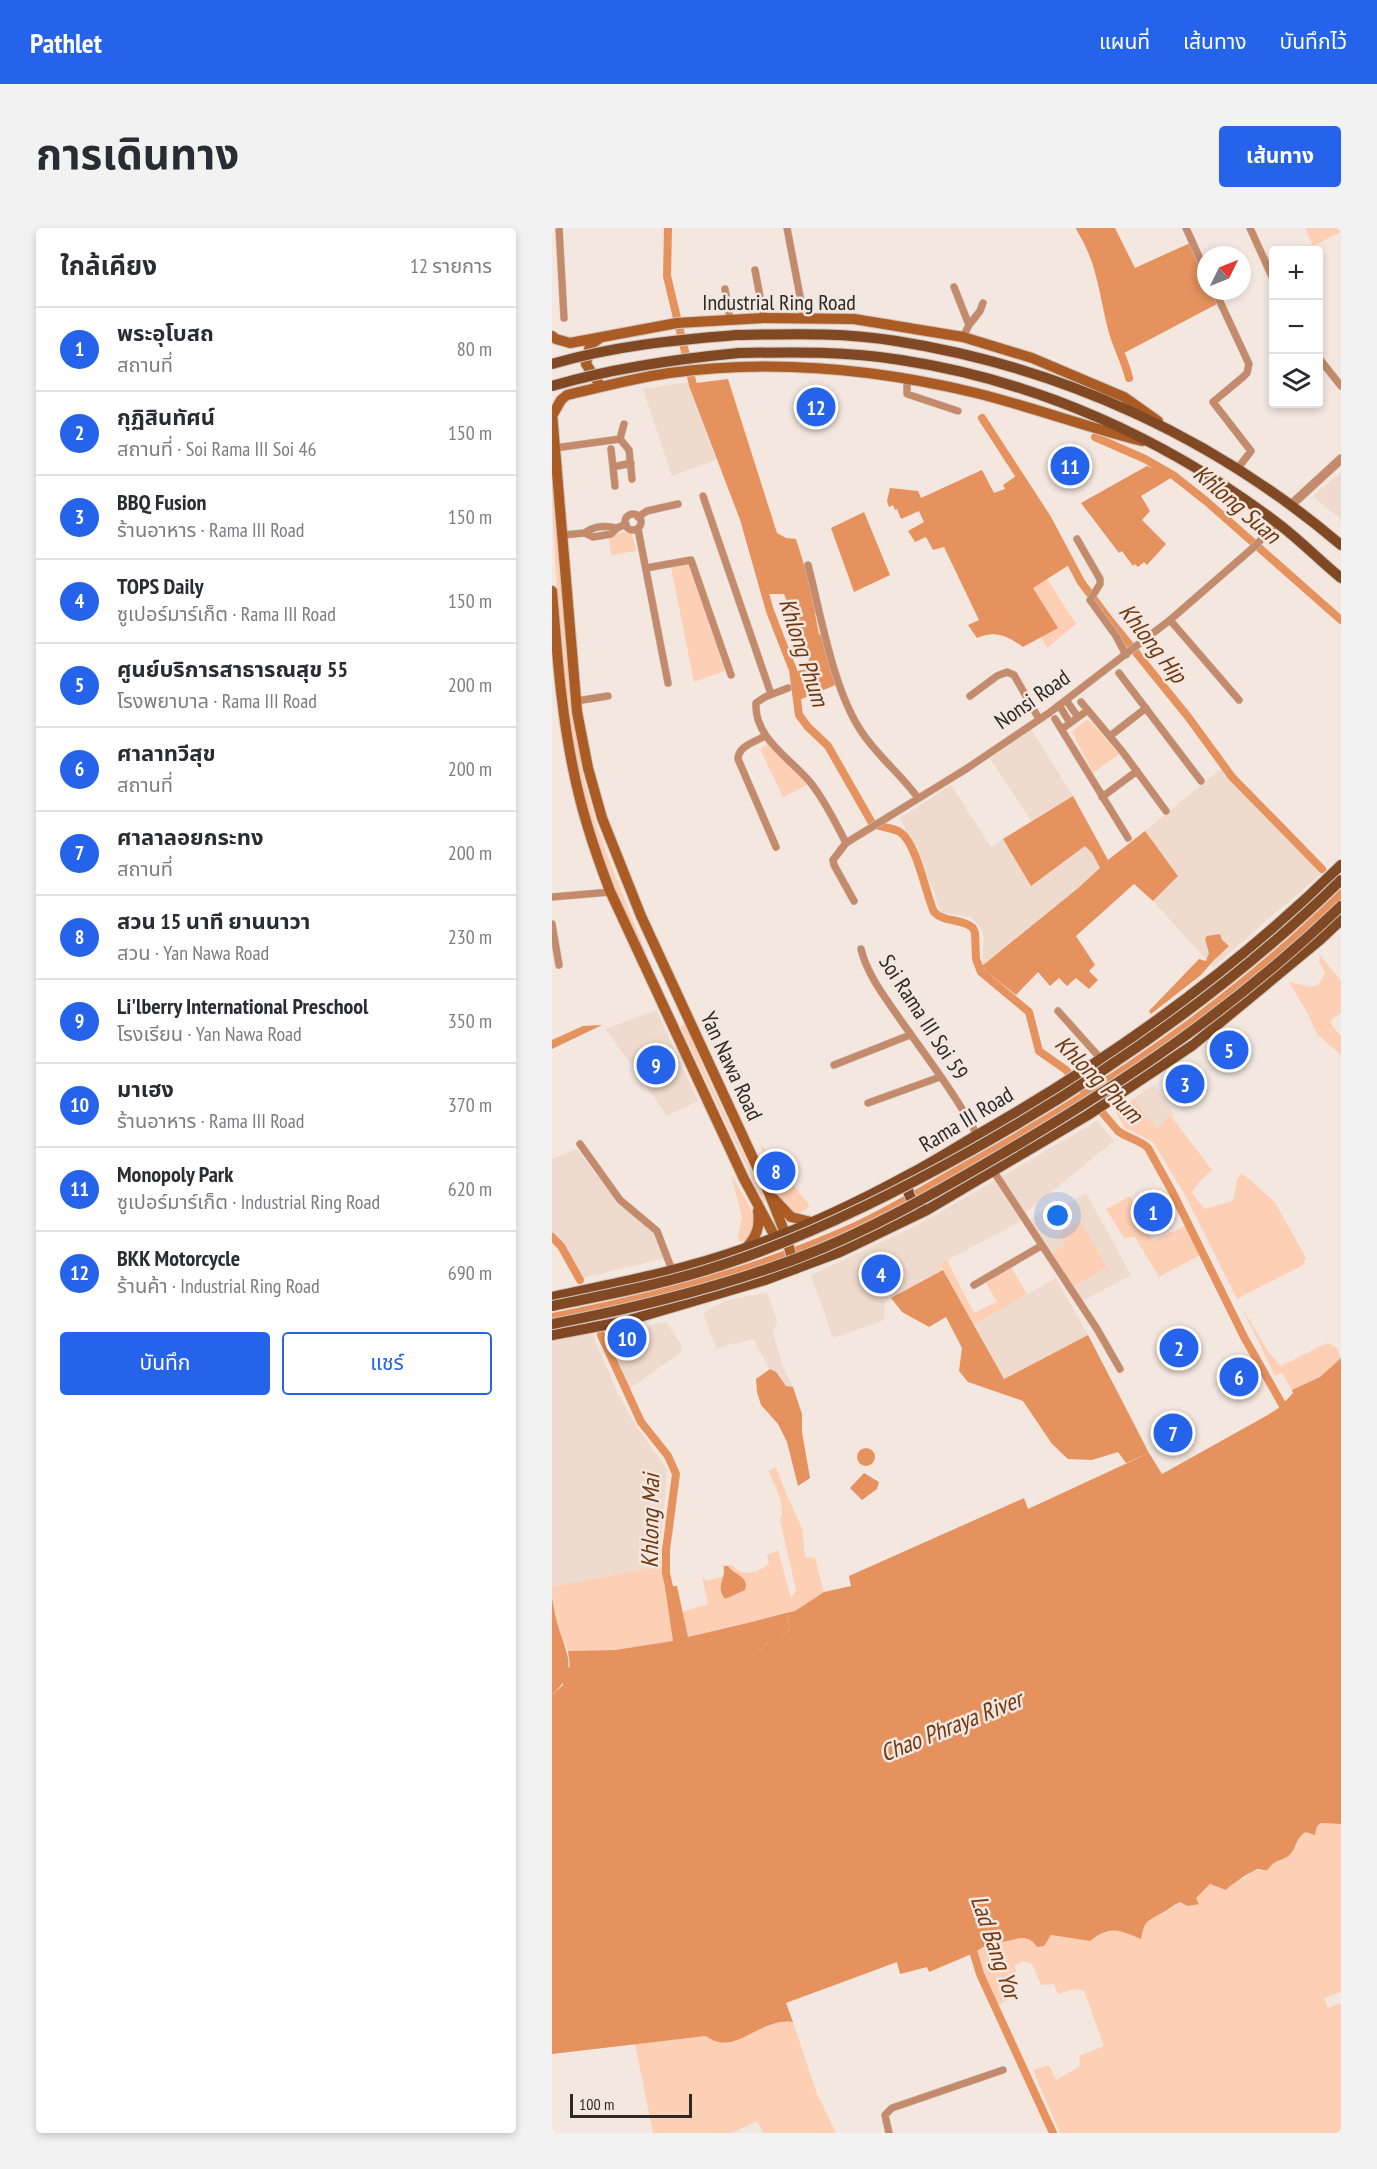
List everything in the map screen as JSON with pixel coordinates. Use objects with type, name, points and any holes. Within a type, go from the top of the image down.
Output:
[{"type":"main road","name":"Industrial Ring Road","points":[[552,336],[570,343],[679,323],[804,317],[854,319],[963,337],[1032,358],[1124,398],[1169,428],[1238,468],[1291,505],[1341,545]]},
{"type":"main road","name":"Industrial Ring Road","points":[[552,364],[616,348],[666,340],[737,335],[794,333],[895,340],[1007,365],[1054,380],[1169,428]]},
{"type":"main road","points":[[603,336],[590,345],[586,364],[596,380],[603,386]]},
{"type":"main road","points":[[552,386],[631,367],[678,359],[739,353],[850,354],[950,369],[1050,396],[1154,444],[1240,496],[1277,523],[1341,578]]},
{"type":"main road","points":[[552,415],[567,395],[603,386],[691,371],[747,367],[836,369],[907,378],[986,396],[1045,412],[1092,429],[1154,444]]},
{"type":"main road","name":"Yan Nawa Road","points":[[552,415],[576,701],[588,768],[602,818],[622,872],[660,958],[769,1193],[782,1240],[792,1262]]},
{"type":"main road","name":"Yan Nawa Road","points":[[552,591],[573,771],[587,824],[611,892],[758,1205],[782,1240]]},
{"type":"main road","name":"Rama III Road","points":[[552,1297],[672,1270],[782,1240],[811,1222],[911,1174],[1076,1075],[1168,1014],[1292,912],[1341,866]]},
{"type":"main road","name":"Rama III Road","points":[[552,1306],[646,1287],[754,1254],[851,1214],[950,1162],[1064,1096],[1127,1056],[1234,976],[1275,942],[1341,879]]},
{"type":"main road","points":[[552,1324],[666,1300],[755,1273],[846,1238],[920,1201],[1079,1109],[1167,1050],[1256,982],[1341,906]]},
{"type":"main road","points":[[552,1335],[626,1321],[718,1295],[792,1262],[840,1252],[927,1210],[1101,1107],[1194,1045],[1341,920]]},
{"type":"main road","points":[[660,958],[657,964],[680,1017],[676,1021],[669,1017]]},
{"type":"main road","points":[[911,1174],[907,1185],[911,1198],[927,1210]]},
{"type":"main road","points":[[769,1193],[792,1216],[811,1222]]},
{"type":"main road","points":[[746,1249],[758,1231],[758,1205]]},
{"type":"main road","points":[[707,1261],[716,1267],[722,1276],[723,1285],[718,1295]]},
{"type":"street","points":[[787,228],[804,317]]},
{"type":"street","points":[[1186,228],[1197,252]]},
{"type":"street","points":[[1250,228],[1269,270]]},
{"type":"street","points":[[557,232],[556,247],[564,318]]},
{"type":"street","points":[[755,270],[764,318]]},
{"type":"street","points":[[954,287],[969,325]]},
{"type":"street","points":[[725,289],[730,320]]},
{"type":"street","points":[[1219,300],[1249,364],[1247,373],[1213,402],[1251,451],[1238,468]]},
{"type":"street","points":[[963,337],[983,303]]},
{"type":"street","points":[[1323,363],[1341,386]]},
{"type":"street","points":[[907,378],[907,394],[958,411]]},
{"type":"street","points":[[620,439],[624,424]]},
{"type":"street","points":[[555,448],[620,439]]},
{"type":"street","points":[[620,439],[629,450],[632,479]]},
{"type":"street","points":[[611,450],[615,486]]},
{"type":"street","points":[[1291,505],[1341,459]]},
{"type":"street","points":[[613,467],[631,463]]},
{"type":"street","points":[[703,496],[771,694]]},
{"type":"street","points":[[563,535],[585,533],[593,537],[611,534],[616,528],[626,524],[629,516],[638,517],[647,511],[678,504]]},
{"type":"street","points":[[638,517],[641,523],[638,529],[668,683]]},
{"type":"street","name":"Nonsi Road","points":[[846,843],[966,769],[1066,700],[1170,620],[1277,523]]},
{"type":"street","points":[[626,524],[630,530],[638,529]]},
{"type":"street","points":[[1077,539],[1100,579],[1100,584],[1092,595],[1092,606],[1128,653]]},
{"type":"street","points":[[646,568],[691,560],[694,563],[731,675]]},
{"type":"street","points":[[808,565],[828,648],[849,710],[861,733],[905,780],[918,798]]},
{"type":"street","points":[[1170,620],[1239,700]]},
{"type":"street","points":[[970,696],[997,676],[1007,672],[1014,675],[1039,719]]},
{"type":"street","points":[[1119,673],[1201,781]]},
{"type":"street","points":[[788,688],[758,699],[756,708],[765,736],[812,784],[846,843],[833,860],[854,901]]},
{"type":"street","points":[[576,701],[608,696]]},
{"type":"street","points":[[1066,700],[1078,717]]},
{"type":"street","points":[[1081,702],[1110,736],[1166,811]]},
{"type":"street","points":[[1059,705],[1070,723]]},
{"type":"street","points":[[1110,736],[1146,708]]},
{"type":"street","points":[[1062,729],[1088,710]]},
{"type":"street","points":[[1055,719],[1128,838]]},
{"type":"street","points":[[765,736],[742,749],[738,754],[738,759],[776,847]]},
{"type":"street","points":[[1102,797],[1137,771]]},
{"type":"street","points":[[552,897],[611,892]]},
{"type":"street","points":[[552,924],[559,965]]},
{"type":"street","name":"Soi Rama III Soi 59","points":[[861,949],[878,985],[910,1035],[961,1106],[977,1135]]},
{"type":"street","points":[[1058,1011],[1101,1059]]},
{"type":"street","points":[[834,1065],[910,1035]]},
{"type":"street","points":[[868,1103],[940,1077]]},
{"type":"street","points":[[580,1144],[620,1200],[657,1231],[672,1270]]},
{"type":"street","points":[[994,1172],[1097,1329],[1120,1369]]},
{"type":"street","points":[[974,1286],[1041,1246]]},
{"type":"street","points":[[889,2133],[885,2115],[892,2108],[1003,2070]]},
{"type":"shaded area","points":[[1084,228],[1115,228],[1135,268],[1190,243],[1197,259],[1197,300],[1215,300],[1217,304],[1124,353],[1114,331],[1095,251]]},
{"type":"shaded area","points":[[1305,228],[1341,228],[1341,232],[1313,246]]},
{"type":"shaded area","points":[[728,379],[777,533],[786,538],[796,539],[819,613],[815,614],[819,634],[824,636],[838,684],[799,700],[797,671],[808,669],[809,657],[784,594],[769,594],[747,519],[722,458],[696,383]]},
{"type":"shaded area","points":[[688,382],[716,460],[672,476],[643,389]]},
{"type":"shaded area","points":[[1147,466],[1164,472],[1171,478],[1141,496],[1150,511],[1142,520],[1166,544],[1147,565],[1144,562],[1138,567],[1135,564],[1133,566],[1122,551],[1119,553],[1081,503]]},
{"type":"shaded area","points":[[982,470],[994,493],[1005,489],[1003,485],[1016,476],[1043,517],[1069,565],[1033,588],[1058,628],[1023,647],[996,634],[977,638],[968,625],[979,620],[944,547],[933,550],[926,537],[915,542],[908,531],[924,522],[919,511],[901,519],[897,509],[895,510],[893,505],[889,507],[887,501],[890,488],[918,491],[921,498]]},
{"type":"shaded area","points":[[1341,472],[1341,520],[1313,496]]},
{"type":"shaded area","points":[[552,478],[575,727],[583,774],[596,824],[650,963],[604,860],[585,801],[575,753],[559,613]]},
{"type":"shaded area","points":[[864,512],[890,575],[854,592],[831,528]]},
{"type":"shaded area","points":[[622,532],[630,533],[633,537],[636,551],[611,555],[609,538]]},
{"type":"shaded area","points":[[688,564],[725,671],[694,682],[671,567]]},
{"type":"shaded area","points":[[1047,579],[1076,624],[1047,648],[1041,637],[1057,628],[1033,588]]},
{"type":"shaded area","points":[[1086,720],[1090,721],[1119,754],[1093,773],[1072,732]]},
{"type":"shaded area","points":[[1031,729],[1073,796],[1031,821],[990,759]]},
{"type":"shaded area","points":[[768,744],[807,785],[783,797],[761,751],[761,748]]},
{"type":"shaded area","points":[[1221,769],[1322,873],[1213,967],[1153,901],[1178,876],[1145,831]]},
{"type":"shaded area","points":[[951,785],[991,847],[1003,839],[1031,886],[1085,846],[1092,853],[1100,868],[982,966],[984,937],[981,928],[971,917],[940,912],[934,891],[900,818]]},
{"type":"shaded area","points":[[1073,796],[1108,860],[1145,831],[1178,876],[1153,901],[1134,884],[1076,936],[1095,965],[1089,971],[1098,980],[1089,989],[1076,978],[1067,986],[1059,978],[1050,986],[1038,972],[1016,995],[982,966],[1100,868],[1092,853],[1085,846],[1031,886],[1003,839]]},
{"type":"shaded area","points":[[1320,955],[1341,981],[1341,1013],[1331,1020],[1332,1026],[1341,1036],[1341,1055],[1317,1034],[1289,982],[1310,987],[1318,985],[1325,973],[1319,962]]},
{"type":"shaded area","points":[[656,1010],[698,1101],[667,1116],[606,1029]]},
{"type":"shaded area","points":[[686,1024],[707,1076],[766,1202],[764,1203],[681,1028]]},
{"type":"shaded area","points":[[602,1025],[552,1049],[552,1040],[583,1026]]},
{"type":"shaded area","points":[[1182,1065],[1202,1091],[1188,1102],[1167,1076]]},
{"type":"shaded area","points":[[1154,1084],[1174,1114],[1156,1129],[1134,1098]]},
{"type":"shaded area","points":[[1134,1098],[1156,1129],[1171,1116],[1212,1170],[1192,1192],[1204,1209],[1233,1201],[1237,1179],[1242,1173],[1274,1201],[1306,1258],[1303,1265],[1237,1299],[1185,1195],[1153,1142],[1125,1128],[1115,1111],[1125,1104],[1129,1113],[1133,1112],[1130,1101]]},
{"type":"shaded area","points":[[1097,1121],[1114,1141],[1024,1214],[1021,1221],[940,1264],[943,1270],[885,1301],[884,1320],[833,1338],[811,1275],[918,1225]]},
{"type":"shaded area","points":[[760,1143],[810,1206],[798,1214],[794,1214],[783,1200]]},
{"type":"shaded area","points":[[577,1149],[620,1206],[654,1231],[666,1258],[582,1278],[561,1243],[552,1235],[552,1159]]},
{"type":"shaded area","points":[[731,1174],[751,1209],[754,1224],[749,1238],[740,1242],[738,1236],[742,1217]]},
{"type":"shaded area","points":[[1086,1193],[1131,1275],[1081,1302],[1029,1221],[1045,1208],[1050,1215]]},
{"type":"shaded area","points":[[1130,1196],[1153,1241],[1185,1226],[1200,1255],[1159,1277],[1135,1237],[1124,1238],[1106,1209]]},
{"type":"shaded area","points":[[1080,1221],[1107,1267],[1072,1287],[1050,1254],[1065,1246],[1059,1234]]},
{"type":"shaded area","points":[[947,1260],[974,1313],[997,1302],[986,1283],[1011,1267],[1027,1294],[974,1325],[940,1264]]},
{"type":"shaded area","points":[[943,1270],[1004,1379],[1088,1335],[1149,1453],[1126,1463],[1118,1452],[1092,1460],[1068,1459],[1052,1444],[1023,1401],[968,1382],[959,1371],[962,1348],[946,1317],[929,1327],[902,1312],[891,1298]]},
{"type":"shaded area","points":[[1056,1278],[1088,1335],[1003,1379],[974,1325]]},
{"type":"shaded area","points":[[767,1292],[777,1321],[773,1333],[783,1367],[793,1387],[786,1387],[776,1372],[770,1369],[753,1339],[716,1348],[703,1313],[724,1301]]},
{"type":"shaded area","points":[[1241,1306],[1269,1353],[1281,1366],[1327,1343],[1337,1348],[1341,1358],[1320,1377],[1292,1390],[1282,1373],[1275,1376]]},
{"type":"shaded area","points":[[666,1322],[682,1346],[680,1353],[629,1389],[607,1334]]},
{"type":"shaded area","points":[[592,1333],[617,1392],[636,1426],[667,1469],[660,1554],[665,1587],[565,1642],[552,1656],[552,1340]]},
{"type":"shaded area","points":[[770,1369],[776,1372],[786,1386],[793,1387],[802,1414],[802,1432],[810,1478],[798,1486],[787,1442],[778,1424],[761,1405],[757,1392],[756,1379]]},
{"type":"shaded area","points":[[866,1448],[872,1451],[875,1457],[872,1463],[866,1466],[860,1463],[857,1457],[860,1451]]},
{"type":"shaded area","points":[[776,1467],[802,1528],[805,1557],[815,1558],[824,1592],[795,1611],[688,1637],[682,1612],[708,1604],[702,1577],[706,1581],[722,1577],[724,1574],[722,1566],[732,1565],[740,1572],[750,1573],[769,1563],[767,1555],[778,1550],[791,1598],[796,1590],[780,1520],[781,1502],[768,1471]]},
{"type":"shaded area","points":[[864,1473],[879,1482],[877,1489],[862,1500],[850,1488]]},
{"type":"shaded area","points":[[661,1566],[674,1641],[615,1650],[568,1651],[557,1625],[552,1587]]},
{"type":"shaded area","points":[[552,1598],[567,1654],[568,1670],[566,1678],[552,1695]]},
{"type":"shaded area","points":[[786,1613],[790,1628],[783,1636],[770,1639],[760,1651],[741,1632],[743,1624]]},
{"type":"shaded area","points":[[1321,1823],[1341,1824],[1341,1992],[1324,1998],[1328,2008],[1341,2003],[1341,2133],[1060,2133],[1033,2070],[1049,2065],[1056,2080],[1080,2066],[1079,2056],[1104,2046],[1084,1991],[1074,1989],[1058,1994],[1054,1984],[1041,1985],[1032,1964],[1023,1961],[1014,1966],[1017,1972],[1007,1978],[1011,1997],[1000,2004],[996,2002],[985,1981],[977,1952],[999,1940],[1016,1937],[1031,1941],[1037,1947],[1043,1946],[1051,1935],[1090,1941],[1103,1933],[1115,1931],[1142,1937],[1143,1928],[1148,1919],[1164,1913],[1180,1902],[1199,1903],[1196,1898],[1210,1884],[1219,1886],[1232,1883],[1245,1878],[1252,1871],[1268,1870],[1275,1862],[1285,1859],[1299,1837]]},
{"type":"shaded area","points":[[774,2022],[793,2022],[817,2094],[836,2133],[763,2133],[757,2121],[732,2133],[653,2133],[635,2044],[706,2036],[748,2035]]},
{"type":"water","points":[[1220,934],[1222,940],[1229,946],[1201,975],[1151,1014],[1149,1011],[1199,959],[1206,961],[1209,953],[1205,939],[1207,936]]},
{"type":"water","name":"Chao Phraya River","points":[[1341,1358],[1341,1824],[1321,1823],[1317,1826],[1315,1835],[1306,1832],[1302,1835],[1287,1857],[1274,1863],[1267,1870],[1258,1869],[1251,1872],[1226,1890],[1210,1884],[1196,1898],[1199,1904],[1188,1906],[1180,1902],[1149,1920],[1141,1939],[1127,1933],[1110,1931],[1090,1941],[1051,1935],[1044,1946],[1037,1947],[1032,1941],[1022,1938],[993,1941],[974,1953],[929,1972],[927,1967],[900,1974],[897,1962],[786,2003],[793,2022],[769,2025],[737,2040],[717,2042],[706,2036],[552,2054],[552,1695],[563,1685],[561,1675],[570,1666],[568,1651],[615,1650],[673,1641],[665,1587],[677,1586],[688,1637],[743,1624],[742,1632],[760,1651],[770,1639],[778,1635],[783,1636],[790,1628],[786,1613],[795,1611],[824,1592],[851,1586],[849,1576],[1024,1498],[1028,1509],[1149,1453],[1162,1474],[1280,1407],[1293,1393],[1292,1390],[1320,1377]]},
{"type":"water","points":[[724,1566],[728,1566],[741,1577],[746,1585],[745,1590],[725,1599],[721,1590]]},
{"type":"waterway","name":"Khlong Phum","points":[[668,228],[667,276],[693,385],[744,519],[770,611],[793,670],[799,715],[828,746],[872,823],[897,830],[906,838],[916,857],[934,912],[943,918],[964,923],[973,928],[976,959],[981,972],[1029,1012],[1039,1051],[1066,1070],[1118,1131],[1148,1148],[1173,1193],[1244,1337],[1287,1413]]},
{"type":"waterway","points":[[1080,228],[1097,264],[1113,332],[1129,378]]},
{"type":"waterway","name":"Khlong Hip","points":[[982,418],[1047,518],[1081,582],[1108,618],[1189,718],[1232,777],[1322,869]]},
{"type":"waterway","name":"Khlong Suan","points":[[1095,437],[1145,459],[1173,475],[1206,501],[1341,620]]},
{"type":"waterway","points":[[552,1317],[628,1301],[740,1270],[813,1244],[893,1207],[1066,1107],[1163,1043],[1255,972],[1341,894]]},
{"type":"waterway","name":"Khlong Mai","points":[[552,1237],[561,1246],[580,1280]]},
{"type":"waterway","name":"Khlong Mai","points":[[601,1335],[641,1422],[668,1456],[676,1474],[666,1550],[666,1573],[671,1596]]},
{"type":"waterway","name":"Lad Bang Yor","points":[[971,1944],[980,1974],[1053,2133]]},
{"type":"place","name":"BKK Motorcycle","points":[[816,407]]},
{"type":"place","name":"Monopoly Park","points":[[1070,466]]},
{"type":"place","name":"ศูนย์บริการสาธารณสุข 55","points":[[1229,1050]]},
{"type":"place","name":"Li'lberry International Preschool","points":[[656,1065]]},
{"type":"place","name":"BBQ Fusion","points":[[1185,1084]]},
{"type":"place","name":"สวน 15 นาที ยานนาวา","points":[[776,1171]]},
{"type":"place","name":"พระอุโบสถ","points":[[1153,1212]]},
{"type":"place","name":"TOPS Daily","points":[[881,1274]]},
{"type":"place","name":"มาเฮง","points":[[627,1338]]},
{"type":"place","name":"กุฏิสินทัศน์","points":[[1179,1348]]},
{"type":"place","name":"ศาลาทวีสุข","points":[[1239,1377]]},
{"type":"place","name":"ศาลาลอยกระทง","points":[[1173,1433]]}]
